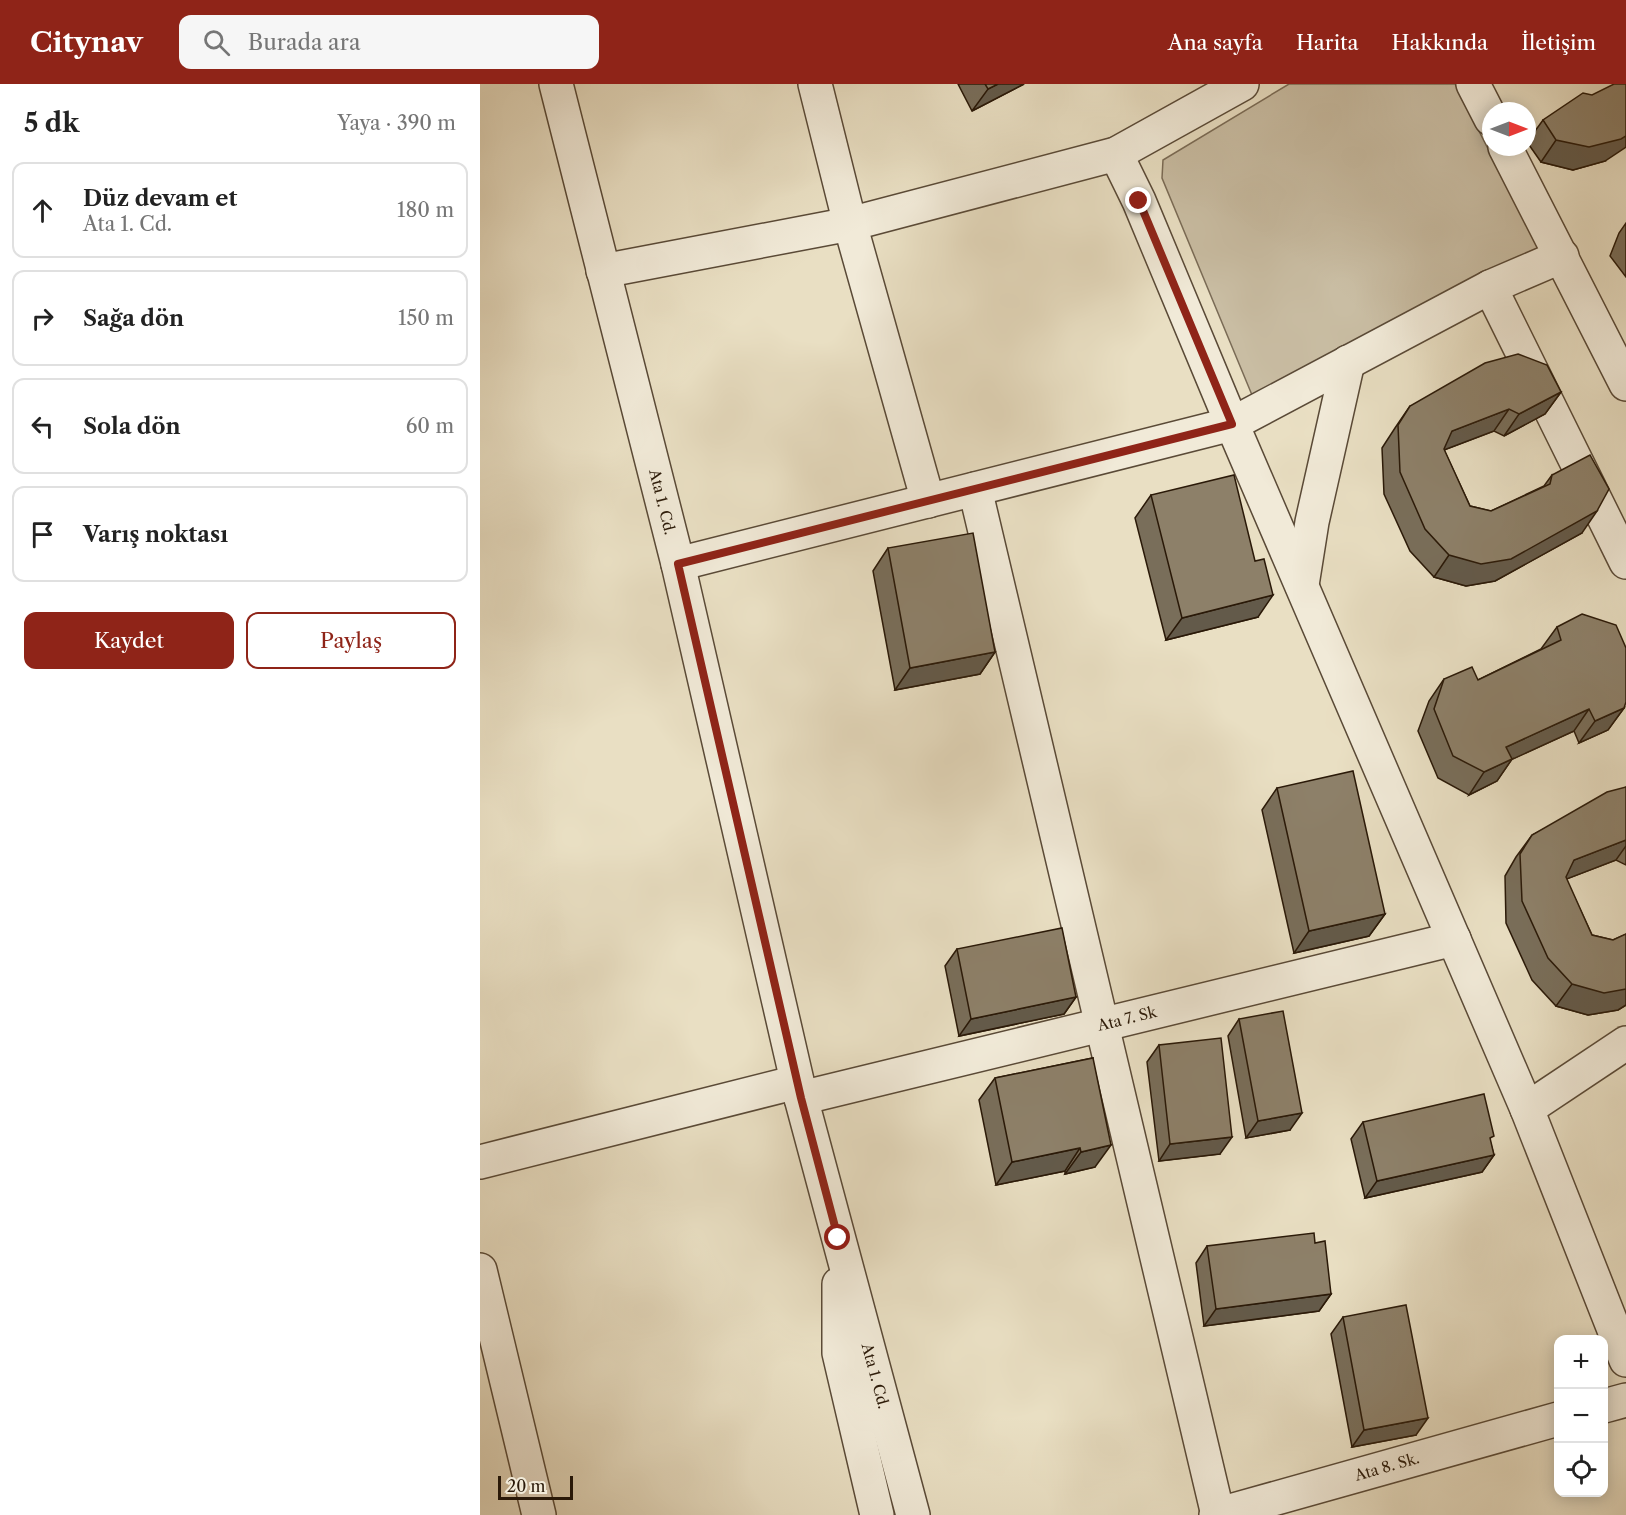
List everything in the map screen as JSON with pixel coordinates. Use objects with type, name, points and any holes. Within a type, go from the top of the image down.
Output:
[{"type":"street","name":"Ata 1. Cd.","points":[[556,84],[678,564],[799,1090],[913,1515]]},
{"type":"street","points":[[815,84],[850,224],[928,501]]},
{"type":"street","points":[[603,271],[850,224],[1116,154],[1242,84]]},
{"type":"street","points":[[1473,84],[1482,102]]},
{"type":"street","points":[[1116,154],[1139,201],[1232,424],[1527,1109],[1625,1356]]},
{"type":"street","points":[[1510,156],[1626,384]]},
{"type":"street","points":[[678,564],[1232,424],[1490,287],[1562,256]]},
{"type":"street","points":[[1490,287],[1626,562]]},
{"type":"street","points":[[1302,585],[1312,522],[1348,362]]},
{"type":"street","points":[[975,489],[1217,1515]]},
{"type":"street","name":"Ata 7. Sk","points":[[480,1162],[1102,1025],[1454,939]]},
{"type":"street","points":[[1527,1109],[1626,1043]]},
{"type":"street","name":"Ata 1. Cd.","points":[[838,1238],[839,1353],[877,1515]]},
{"type":"street","points":[[480,1270],[539,1515]]},
{"type":"street","points":[[1608,1405],[1626,1400]]},
{"type":"street","name":"Ata 8. Sk.","points":[[1217,1515],[1554,1420]]},
{"type":"shaded area","points":[[1289,84],[1455,84],[1482,137],[1482,156],[1492,156],[1539,249],[1252,395],[1162,178],[1163,160]]},
{"type":"building","points":[[985,84],[998,84],[988,89]]},
{"type":"building","points":[[1614,84],[1626,84],[1626,136],[1589,147],[1556,140],[1543,120],[1583,93],[1592,95]]},
{"type":"building","points":[[1518,354],[1547,365],[1561,392],[1519,414],[1509,409],[1452,431],[1444,449],[1470,506],[1491,511],[1550,484],[1552,475],[1590,455],[1609,489],[1597,511],[1511,559],[1481,564],[1449,555],[1425,529],[1400,472],[1398,425],[1410,406],[1485,363]]},
{"type":"building","points":[[1234,475],[1255,561],[1264,559],[1273,595],[1182,618],[1151,495]]},
{"type":"building","points":[[973,533],[995,652],[910,668],[888,548]]},
{"type":"building","points":[[1582,614],[1616,625],[1626,648],[1624,708],[1595,721],[1589,709],[1506,747],[1512,759],[1484,772],[1453,756],[1434,709],[1444,679],[1472,667],[1478,680],[1561,640],[1557,627]]},
{"type":"building","points":[[1353,771],[1385,914],[1309,931],[1277,788]]},
{"type":"building","points":[[1626,787],[1626,840],[1574,860],[1566,877],[1592,935],[1613,940],[1626,934],[1626,989],[1604,993],[1572,984],[1548,958],[1522,901],[1520,854],[1532,835],[1607,792]]},
{"type":"building","points":[[1062,928],[1076,997],[971,1019],[957,949]]},
{"type":"building","points":[[1283,1011],[1302,1113],[1258,1121],[1239,1019]]},
{"type":"building","points":[[1221,1038],[1232,1137],[1170,1144],[1159,1045]]},
{"type":"building","points":[[1093,1058],[1111,1145],[1081,1152],[1080,1148],[1012,1162],[995,1078]]},
{"type":"building","points":[[1484,1094],[1494,1136],[1490,1138],[1494,1155],[1377,1181],[1363,1122]]},
{"type":"building","points":[[1314,1233],[1315,1243],[1325,1241],[1331,1294],[1216,1309],[1207,1246]]},
{"type":"building","points":[[1406,1305],[1428,1418],[1364,1430],[1343,1317]]},
{"type":"route","points":[[838,1238],[801,1098],[678,564],[1232,424],[1139,201]]}]
